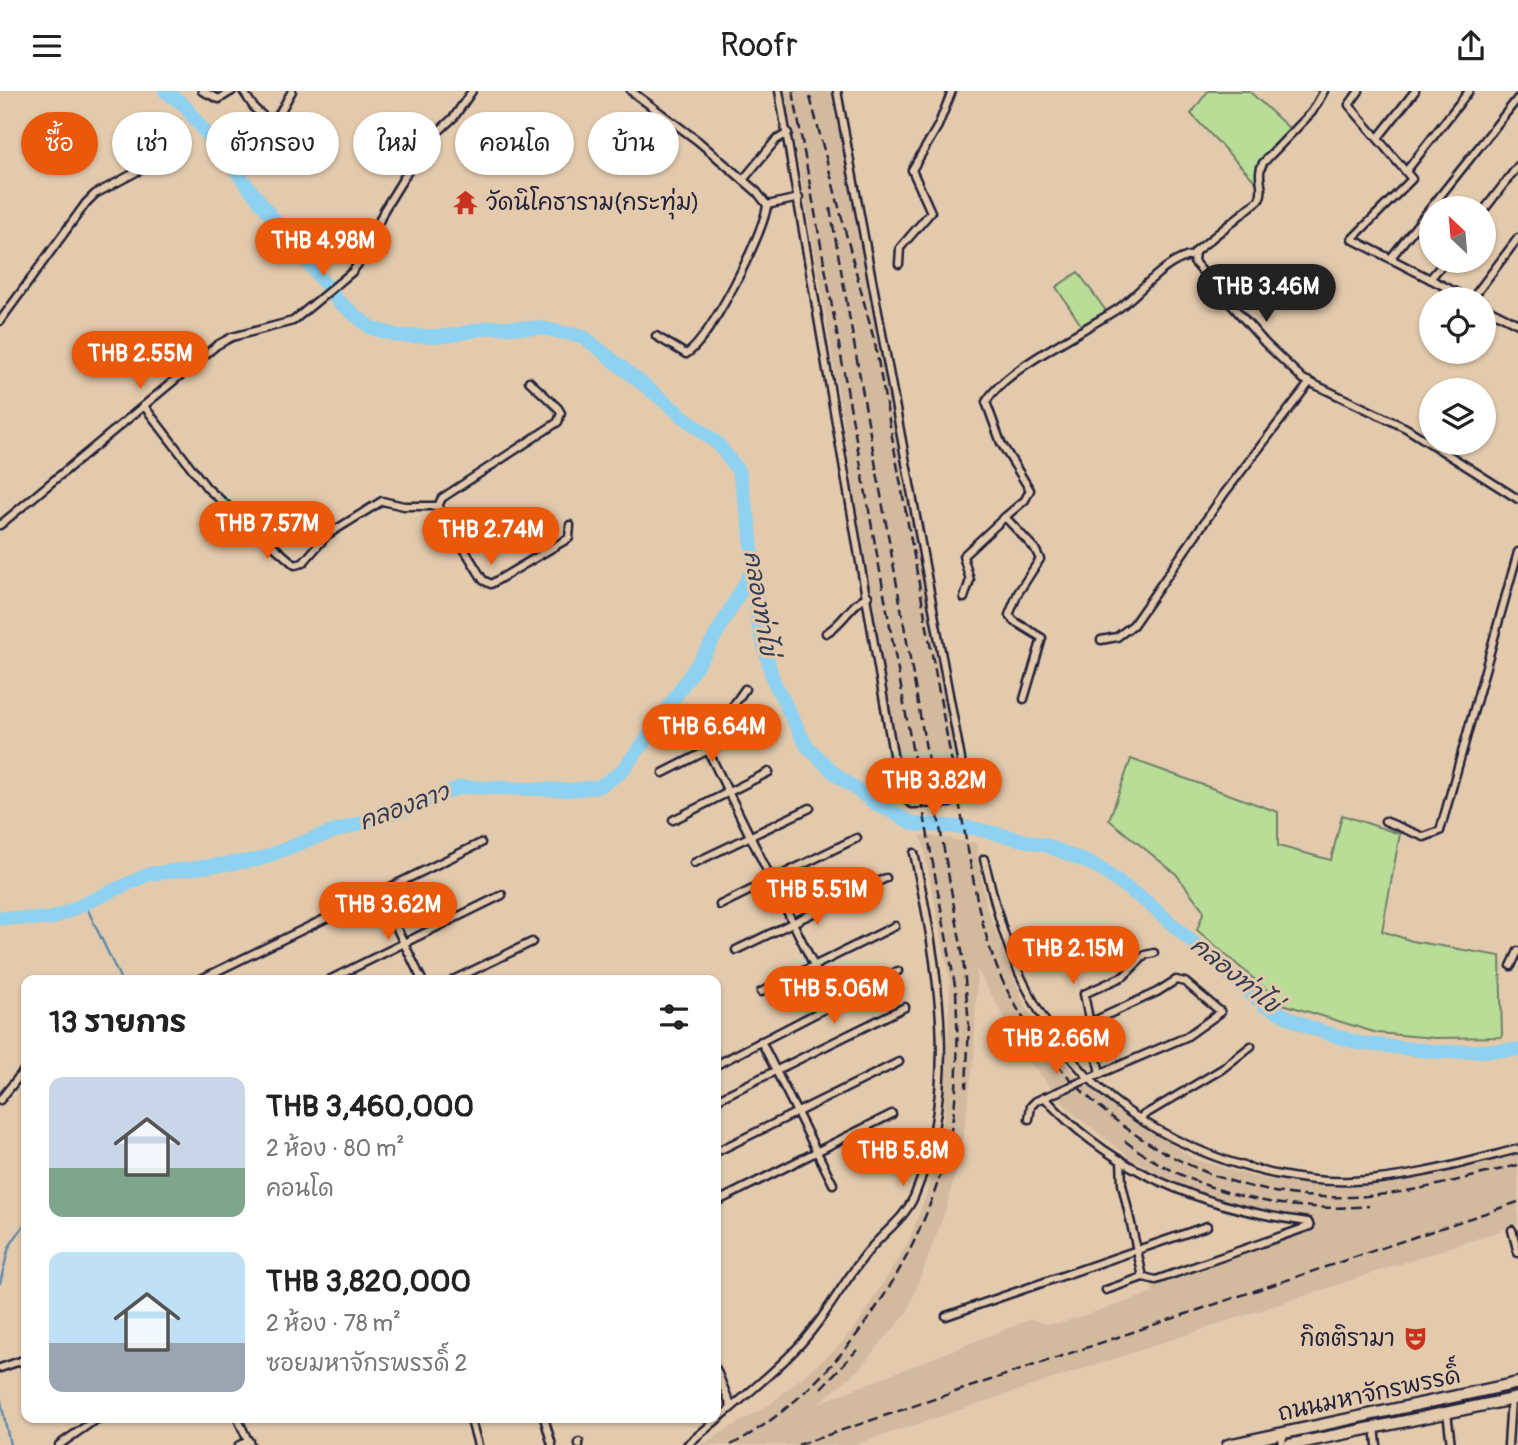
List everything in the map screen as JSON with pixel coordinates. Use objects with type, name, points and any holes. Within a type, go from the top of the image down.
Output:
[{"type":"main road","name":"ถนนมหาจักรพรรดิ์","points":[[1228,1445],[1518,1383]]},
{"type":"main road","name":"ถนนมหาจักรพรรดิ์","points":[[1289,1445],[1515,1399]]},
{"type":"street","points":[[202,91],[219,99],[232,91]]},
{"type":"street","points":[[243,91],[255,109],[269,121],[278,116],[292,91]]},
{"type":"street","points":[[0,525],[226,339],[282,326],[313,305],[352,272],[365,255],[384,210],[424,145],[454,117],[472,91]]},
{"type":"street","points":[[631,91],[698,141],[763,197],[766,205],[765,218],[749,254],[700,342],[686,354],[656,336]]},
{"type":"street","points":[[779,91],[902,797],[912,804],[956,801],[963,794],[961,759],[837,91]]},
{"type":"street","points":[[900,264],[900,248],[931,212],[912,170],[938,126],[952,91]]},
{"type":"street","points":[[964,598],[970,580],[963,556],[1025,500],[1030,490],[1000,443],[987,410],[988,398],[1036,358],[1120,307],[1172,264],[1194,255],[1259,200],[1262,190],[1258,174],[1263,163],[1312,112],[1324,91]]},
{"type":"street","points":[[1359,91],[1349,104],[1412,179],[1352,239],[1446,287]]},
{"type":"street","points":[[1378,138],[1415,91]]},
{"type":"street","points":[[1407,170],[1469,91]]},
{"type":"street","points":[[1390,258],[1518,98]]},
{"type":"street","points":[[743,180],[776,140],[788,133]]},
{"type":"street","points":[[1495,196],[1518,166]]},
{"type":"street","points":[[0,321],[86,203],[95,194],[132,175]]},
{"type":"street","points":[[766,205],[799,198]]},
{"type":"street","points":[[1479,287],[1518,238]]},
{"type":"street","points":[[1194,255],[1197,268],[1211,284],[1265,343],[1310,382],[1406,428],[1518,499]]},
{"type":"street","points":[[1430,279],[1435,273]]},
{"type":"street","points":[[1496,313],[1515,323],[1518,313]]},
{"type":"street","points":[[438,506],[442,498],[558,422],[561,413],[558,408],[529,381]]},
{"type":"street","points":[[1101,640],[1117,637],[1133,625],[1224,494],[1310,382]]},
{"type":"street","points":[[144,405],[207,488],[295,565],[303,563],[327,535],[382,501],[404,506],[438,506]]},
{"type":"street","points":[[438,506],[483,580],[491,584],[569,538],[570,525]]},
{"type":"street","points":[[1006,517],[1035,548],[1040,559],[1014,601],[1009,615],[1042,638],[1024,699]]},
{"type":"street","points":[[1385,821],[1424,837],[1440,831],[1518,552]]},
{"type":"street","points":[[826,633],[837,626],[857,602],[868,596]]},
{"type":"street","points":[[745,689],[712,736],[708,751],[833,1004]]},
{"type":"street","points":[[663,773],[748,730]]},
{"type":"street","points":[[673,820],[769,772]]},
{"type":"street","points":[[694,863],[810,808]]},
{"type":"street","points":[[720,905],[857,838]]},
{"type":"street","points":[[209,975],[481,843]]},
{"type":"street","points":[[721,1415],[796,1350],[869,1250],[904,1215],[920,1180],[933,1127],[941,1061],[938,986],[914,853]]},
{"type":"street","points":[[984,859],[1013,960],[1057,1038],[1088,1077],[1139,1118],[1226,1161],[1303,1179],[1326,1181],[1402,1176],[1518,1149]]},
{"type":"street","points":[[736,950],[886,878]]},
{"type":"street","points":[[379,892],[420,975]]},
{"type":"street","points":[[339,975],[502,895]]},
{"type":"street","points":[[761,992],[895,926]]},
{"type":"street","points":[[463,975],[532,942]]},
{"type":"street","points":[[1511,965],[1518,951]]},
{"type":"street","points":[[1100,1074],[1084,999],[1087,991],[1124,976],[1145,955],[1154,953]]},
{"type":"street","points":[[721,1062],[898,971]]},
{"type":"street","points":[[1029,1119],[1031,1106],[1044,1097],[1186,1037],[1221,1012],[1185,982],[1176,979],[1157,992],[1057,1038]]},
{"type":"street","points":[[721,1098],[905,1007]]},
{"type":"street","points":[[761,1041],[833,1184]]},
{"type":"street","points":[[1139,1118],[1222,1069],[1251,1046]]},
{"type":"street","points":[[721,1149],[899,1062]]},
{"type":"street","points":[[0,1100],[21,1074]]},
{"type":"street","points":[[1044,1097],[1075,1128],[1159,1182],[1195,1198],[1241,1211],[1310,1224],[1307,1229],[1156,1280],[1143,1277],[1106,1290]]},
{"type":"street","points":[[721,1200],[892,1114]]},
{"type":"street","points":[[1121,1160],[1122,1184],[1143,1277]]},
{"type":"street","points":[[946,1316],[1207,1226]]},
{"type":"street","points":[[1512,1230],[1518,1253]]},
{"type":"street","points":[[0,1368],[21,1361]]},
{"type":"street","points":[[721,1381],[731,1406]]},
{"type":"street","points":[[1508,1445],[1515,1399]]},
{"type":"street","points":[[1447,1411],[1451,1445]]},
{"type":"street","points":[[59,1445],[91,1423]]},
{"type":"street","points":[[239,1445],[249,1443],[240,1423]]},
{"type":"street","points":[[472,1423],[478,1445]]},
{"type":"street","points":[[546,1423],[552,1445]]},
{"type":"street","points":[[687,1445],[712,1423]]},
{"type":"street","points":[[1375,1426],[1377,1445]]},
{"type":"street","points":[[1281,1445],[1285,1431]]},
{"type":"shaded area","points":[[785,91],[843,91],[877,323],[960,775],[960,783],[942,801],[915,800],[908,796],[901,783],[826,318]]},
{"type":"shaded area","points":[[921,835],[976,843],[986,906],[1027,1010],[1073,1073],[1193,1159],[1255,1177],[1330,1188],[1428,1178],[1518,1154],[1518,1225],[854,1445],[701,1445],[770,1404],[836,1349],[857,1325],[908,1243],[933,1176],[944,1115],[950,981]],"holes":[[[977,970],[1031,1063],[1069,1110],[1130,1158],[1195,1193],[1265,1211],[1315,1219],[1151,1285],[1153,1293],[1061,1323],[1046,1324],[1031,1319],[819,1403],[858,1370],[907,1313],[945,1212],[961,1152],[974,1058]]]},
{"type":"green space","points":[[1208,91],[1249,91],[1290,129],[1259,161],[1256,182],[1191,114]]},
{"type":"green space","points":[[1078,272],[1106,311],[1081,325],[1056,287]]},
{"type":"green space","points":[[1131,759],[1278,812],[1278,846],[1331,860],[1342,815],[1400,834],[1382,931],[1412,941],[1500,956],[1502,1037],[1435,1038],[1377,1033],[1283,1004],[1197,930],[1204,911],[1176,874],[1109,820]]},
{"type":"waterway","name":"คลองท่าไข่","points":[[165,91],[183,104],[339,302],[371,328],[399,336],[447,336],[492,327],[541,328],[584,337],[719,445],[739,472],[750,527],[758,623],[773,680],[806,745],[834,773],[873,802],[914,824],[973,828],[1048,846],[1096,866],[1148,903],[1264,1005],[1308,1027],[1358,1043],[1440,1052],[1518,1050]]},
{"type":"waterway","name":"คลองลาว","points":[[0,918],[51,919],[149,874],[257,860],[461,787],[568,790],[598,787],[620,773],[646,740],[709,647],[752,571]]},
{"type":"waterway","points":[[85,904],[119,975]]},
{"type":"waterway","points":[[0,1283],[9,1247],[21,1229]]},
{"type":"waterway","points":[[0,1397],[10,1445]]},
{"type":"tunnel","points":[[721,1057],[740,1050]]},
{"type":"railway","points":[[731,1445],[771,1420],[808,1388],[843,1352],[874,1311],[901,1267],[923,1221],[940,1175],[951,1130],[957,1077],[956,991],[793,91]]},
{"type":"railway","points":[[810,97],[875,344],[978,905],[1001,977],[1040,1042],[1072,1081],[1110,1116],[1152,1145],[1197,1168],[1244,1185],[1294,1195],[1368,1196],[1433,1186],[1518,1165]]},
{"type":"railway","points":[[830,208],[963,957],[969,1025],[966,1088]]},
{"type":"railway","points":[[1125,1141],[1180,1174],[1241,1196],[1305,1207],[1369,1206]]},
{"type":"railway","points":[[798,1445],[1518,1202]]},
{"type":"railway","points":[[821,1388],[857,1350]]},
{"type":"place","name":"วัดนิโคธาราม(กระทุ่ม)","points":[[466,202]]},
{"type":"place","name":"กิตติรามา","points":[[1415,1338]]}]
